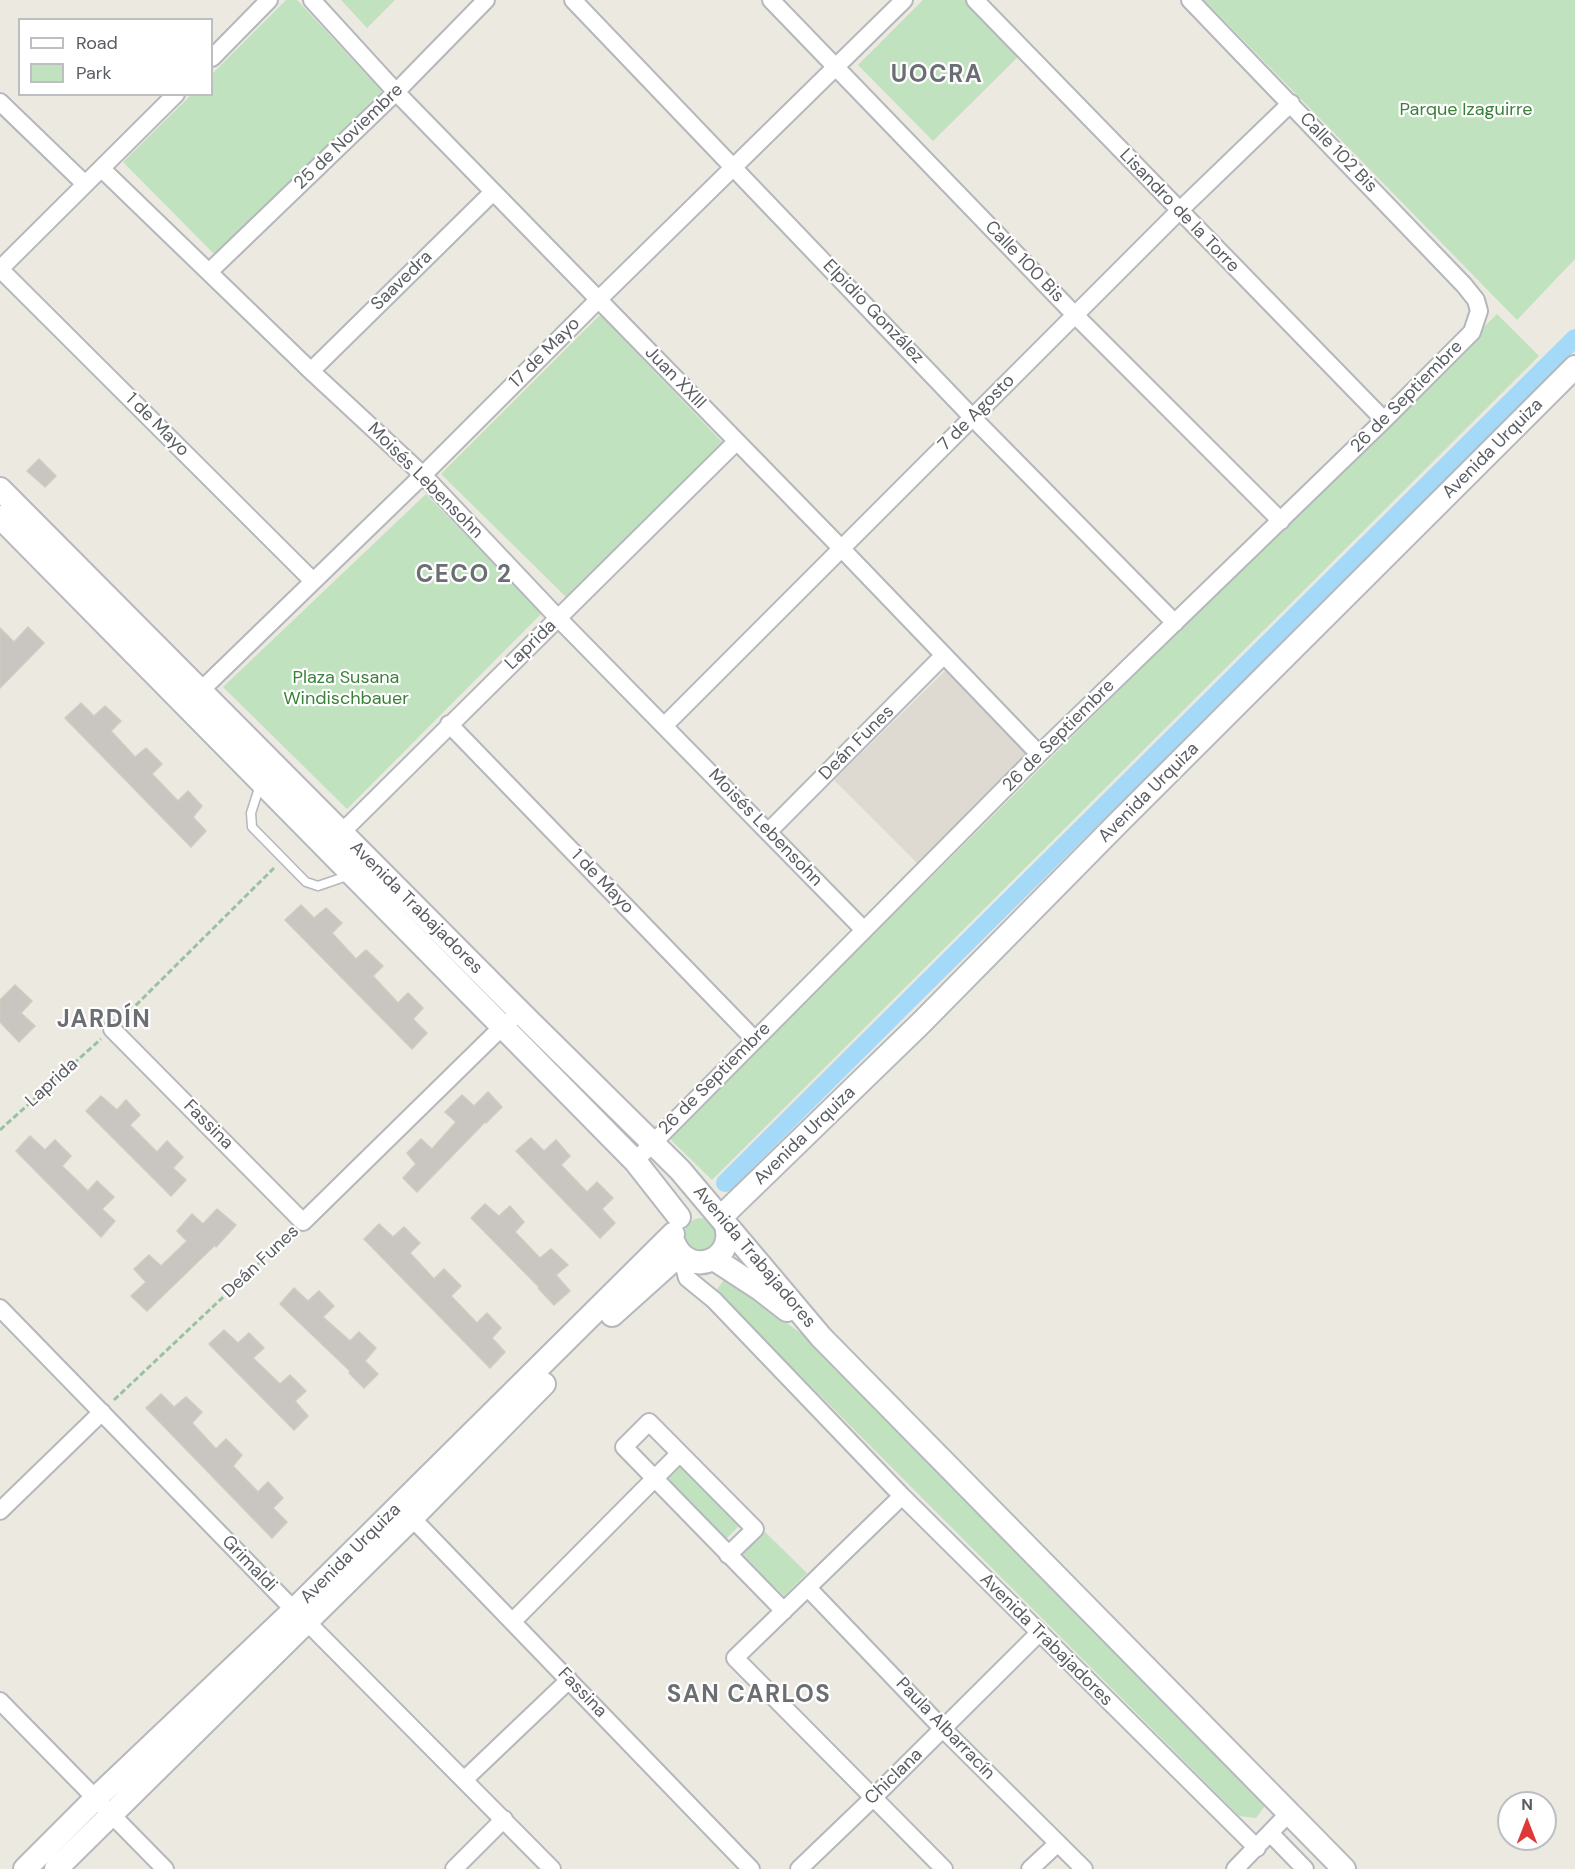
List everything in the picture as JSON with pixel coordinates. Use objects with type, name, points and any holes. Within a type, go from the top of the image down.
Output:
[{"type":"main road","name":"Avenida Urquiza","points":[[720,1216],[922,1022],[1575,367]]},
{"type":"main road","name":"Avenida Trabajadores","points":[[0,489],[193,698],[333,840],[522,1014],[680,1170],[821,1337],[1344,1869]]},
{"type":"main road","name":"Avenida Trabajadores","points":[[0,517],[193,698],[261,782],[333,840],[351,874],[635,1161],[678,1240]]},
{"type":"main road","points":[[693,1208],[709,1208],[720,1216],[728,1237],[726,1246],[712,1260],[696,1262],[678,1240],[693,1208]]},
{"type":"main road","name":"Avenida Urquiza","points":[[25,1869],[95,1799],[412,1518],[610,1317],[678,1240]]},
{"type":"main road","name":"Avenida Urquiza","points":[[56,1869],[111,1816],[301,1616],[678,1240]]},
{"type":"main road","name":"Avenida Trabajadores","points":[[712,1260],[760,1289],[821,1337]]},
{"type":"street","points":[[213,57],[269,0]]},
{"type":"street","name":"Juan XXIII","points":[[312,0],[396,92],[1039,754]]},
{"type":"street","name":"25 de Noviembre","points":[[210,272],[396,92],[486,0]]},
{"type":"street","name":"Elpidio González","points":[[573,0],[972,417],[1174,623]]},
{"type":"street","name":"Calle 100 Bis","points":[[771,0],[1075,315],[1281,521]]},
{"type":"street","name":"17 de Mayo","points":[[193,698],[423,475],[598,299],[735,168],[904,0]]},
{"type":"street","name":"Lisandro de la Torre","points":[[975,0],[1384,420]]},
{"type":"street","name":"Calle 102 Bis","points":[[1190,0],[1464,285],[1476,300],[1479,311]]},
{"type":"street","points":[[0,268],[174,96]]},
{"type":"street","points":[[0,102],[85,184]]},
{"type":"street","name":"7 de Agosto","points":[[664,725],[1179,211],[1291,103]]},
{"type":"street","name":"Moisés Lebensohn","points":[[102,169],[311,371],[423,475],[558,618],[864,930]]},
{"type":"street","name":"Saavedra","points":[[311,371],[493,192]]},
{"type":"street","name":"1 de Mayo","points":[[0,268],[313,581]]},
{"type":"street","name":"26 de Septiembre","points":[[635,1161],[1039,754],[1281,521],[1472,332],[1479,311]]},
{"type":"street","name":"Laprida","points":[[333,840],[736,442]]},
{"type":"street","name":"Deán Funes","points":[[769,831],[944,655]]},
{"type":"street","name":"1 de Mayo","points":[[449,724],[754,1039]]},
{"type":"street","name":"Deán Funes","points":[[303,1222],[502,1027],[522,1014]]},
{"type":"street","name":"Fassina","points":[[112,1029],[303,1222]]},
{"type":"street","name":"Avenida Trabajadores","points":[[678,1240],[687,1278],[714,1300],[902,1496],[1257,1848]]},
{"type":"street","name":"Avenida Trabajadores","points":[[712,1260],[706,1278],[714,1300]]},
{"type":"street","name":"Grimaldi","points":[[0,1308],[552,1869]]},
{"type":"street","points":[[0,1511],[102,1412]]},
{"type":"street","points":[[728,1555],[755,1529],[649,1422],[624,1447],[728,1555],[784,1611]]},
{"type":"street","points":[[513,1621],[679,1454]]},
{"type":"street","points":[[902,1496],[735,1658],[944,1869]]},
{"type":"street","name":"Fassina","points":[[412,1518],[752,1869]]},
{"type":"street","name":"Paula Albarracín","points":[[808,1588],[943,1729],[1084,1869]]},
{"type":"street","name":"Chiclana","points":[[799,1869],[1039,1633]]},
{"type":"street","points":[[464,1780],[569,1680]]},
{"type":"street","points":[[0,1701],[165,1869]]},
{"type":"street","points":[[1235,1869],[1289,1813]]},
{"type":"street","points":[[454,1869],[504,1819]]},
{"type":"street","points":[[1271,1834],[1305,1869]]},
{"type":"street","points":[[1030,1869],[1058,1843]]},
{"type":"lane","points":[[261,782],[251,813],[252,827],[306,882],[318,886],[351,874]]},
{"type":"path","name":"Laprida","points":[[0,1130],[112,1029],[284,858]]},
{"type":"path","name":"Deán Funes","points":[[102,1412],[303,1222]]},
{"type":"shaded area","points":[[948,668],[1033,754],[920,866],[834,780]]},
{"type":"green space","points":[[286,0],[297,0],[382,91],[215,255],[123,162],[190,96],[213,96],[213,73]]},
{"type":"green space","points":[[341,0],[395,0],[367,28]]},
{"type":"green space","points":[[923,0],[972,0],[1024,51],[933,141],[858,65]]},
{"type":"green space","name":"Parque Izaguirre","points":[[1204,0],[1575,0],[1575,259],[1517,320]]},
{"type":"green space","points":[[1497,314],[1539,356],[712,1180],[669,1138]]},
{"type":"green space","points":[[600,315],[725,445],[566,597],[441,474]]},
{"type":"green space","name":"Plaza Susana Windischbauer","points":[[426,494],[542,613],[347,809],[223,687]]},
{"type":"green space","points":[[701,1218],[712,1223],[717,1234],[712,1245],[701,1250],[690,1245],[685,1234],[690,1223]]},
{"type":"green space","points":[[725,1278],[813,1342],[1251,1786],[1265,1806],[1256,1818],[1239,1816],[716,1291]]},
{"type":"green space","points":[[680,1464],[739,1526],[725,1540],[665,1479]]},
{"type":"green space","points":[[765,1532],[807,1573],[784,1596],[742,1555]]},
{"type":"building","points":[[39,459],[56,476],[45,487],[27,471]]},
{"type":"building","points":[[28,627],[44,643],[0,688],[0,628],[14,642]]},
{"type":"building","points":[[81,703],[94,716],[105,706],[121,721],[111,731],[135,757],[146,748],[162,764],[152,774],[178,801],[188,791],[202,806],[193,817],[206,831],[191,847],[65,718]]},
{"type":"building","points":[[301,905],[314,918],[326,908],[342,923],[332,933],[356,959],[366,950],[383,966],[373,976],[398,1003],[408,993],[423,1008],[413,1019],[427,1033],[412,1049],[285,920]]},
{"type":"building","points":[[15,985],[32,1001],[21,1013],[35,1026],[19,1042],[0,1022],[0,1000]]},
{"type":"building","points":[[488,1092],[502,1107],[417,1192],[403,1178],[416,1164],[407,1153],[421,1139],[432,1149],[456,1122],[445,1112],[462,1095],[474,1106]]},
{"type":"building","points":[[101,1096],[117,1110],[126,1100],[140,1115],[130,1125],[157,1152],[167,1141],[183,1157],[173,1168],[186,1180],[171,1196],[86,1111]]},
{"type":"building","points":[[30,1136],[45,1150],[55,1140],[71,1156],[62,1166],[88,1191],[97,1181],[114,1197],[102,1209],[115,1221],[101,1237],[16,1151]]},
{"type":"building","points":[[531,1138],[544,1151],[556,1140],[570,1156],[561,1165],[587,1192],[597,1182],[613,1198],[602,1209],[615,1223],[600,1238],[516,1151]]},
{"type":"building","points":[[485,1204],[499,1216],[510,1206],[524,1222],[515,1232],[540,1258],[551,1249],[568,1265],[556,1275],[570,1291],[554,1305],[471,1218]]},
{"type":"building","points":[[217,1209],[236,1225],[216,1247],[215,1245],[147,1311],[131,1296],[146,1282],[134,1269],[149,1255],[161,1266],[187,1241],[177,1231],[192,1214],[203,1224]]},
{"type":"building","points":[[379,1224],[393,1237],[404,1227],[420,1243],[410,1253],[434,1279],[444,1269],[461,1286],[451,1296],[477,1323],[487,1313],[501,1328],[492,1338],[505,1352],[490,1368],[364,1239]]},
{"type":"building","points":[[294,1288],[308,1301],[319,1291],[334,1306],[323,1317],[350,1341],[359,1332],[376,1348],[365,1361],[378,1374],[364,1388],[349,1373],[350,1371],[280,1304]]},
{"type":"building","points":[[224,1330],[238,1343],[249,1333],[264,1348],[253,1358],[280,1384],[290,1375],[306,1391],[295,1401],[308,1416],[294,1430],[209,1344]]},
{"type":"building","points":[[161,1394],[174,1407],[186,1397],[202,1412],[192,1423],[216,1449],[226,1439],[242,1455],[233,1466],[258,1492],[268,1482],[283,1498],[273,1508],[287,1522],[272,1538],[146,1408]]},
{"type":"waterway","points":[[725,1183],[1575,338]]},
{"type":"district","name":"UOCRA","points":[[937,76]]},
{"type":"district","name":"CECO 2","points":[[464,576]]},
{"type":"district","name":"JARDÍN","points":[[104,1021]]},
{"type":"district","name":"SAN CARLOS","points":[[749,1696]]}]
